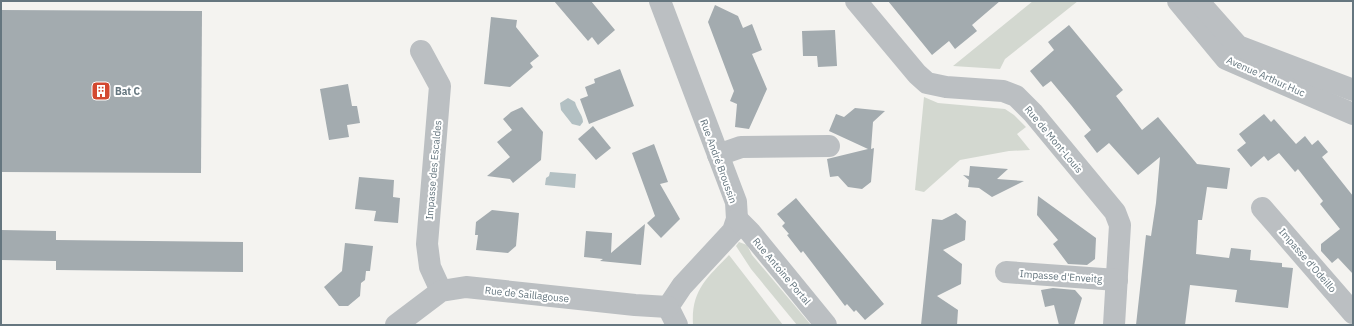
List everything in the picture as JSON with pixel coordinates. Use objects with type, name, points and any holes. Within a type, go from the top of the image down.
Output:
[{"type":"street","name":"Rue André Broussin","points":[[660,1],[736,202],[737,219]]},
{"type":"street","name":"Rue de Mont-Louis","points":[[856,1],[917,74],[927,83],[946,87],[1003,91],[1016,96],[1033,113],[1115,212],[1120,225],[1114,325]]},
{"type":"street","name":"Avenue Arthur Huc","points":[[1178,1],[1226,60],[1353,114]]},
{"type":"street","name":"Avenue Arthur Huc","points":[[1198,1],[1238,46],[1353,90]]},
{"type":"street","name":"Impasse des Escaldes","points":[[421,51],[440,86],[427,244],[430,267],[440,291]]},
{"type":"street","points":[[718,155],[741,146],[829,146]]},
{"type":"street","name":"Impasse d'Odeillo","points":[[1262,208],[1353,313]]},
{"type":"street","points":[[672,316],[682,286],[729,236],[733,231],[737,219]]},
{"type":"street","name":"Rue Antoine Portal","points":[[737,219],[750,232],[826,325]]},
{"type":"street","name":"Impasse d'Enveitg","points":[[1006,272],[1116,280]]},
{"type":"street","name":"Rue de Saillagouse","points":[[396,325],[440,291],[466,287],[635,305],[672,316]]},
{"type":"shaded area","points":[[1033,1],[1078,1],[1005,59],[1000,69],[953,66]]},
{"type":"shaded area","points":[[924,97],[938,103],[1005,109],[1014,115],[1026,127],[1017,134],[1030,150],[1009,151],[960,160],[924,192],[915,190]]},
{"type":"shaded area","points":[[568,98],[575,102],[582,117],[583,122],[580,126],[572,124],[561,110],[560,103]]},
{"type":"shaded area","points":[[550,172],[576,174],[575,188],[545,185],[546,178],[549,176]]},
{"type":"shaded area","points":[[739,242],[747,245],[752,255],[811,325],[797,325],[751,269],[736,246]]},
{"type":"shaded area","points":[[729,255],[783,325],[693,325],[695,303],[702,286],[707,278]]},
{"type":"building","points":[[554,1],[591,1],[615,30],[598,45],[592,37],[588,41]]},
{"type":"building","points":[[888,1],[1000,1],[972,25],[977,31],[955,49],[949,41],[932,55]]},
{"type":"building","points":[[715,5],[738,16],[743,28],[752,24],[762,50],[752,54],[767,89],[749,129],[735,127],[737,104],[730,101],[734,91],[708,22]]},
{"type":"building","name":"Bat C","points":[[1,10],[202,11],[201,173],[1,172]]},
{"type":"building","points":[[491,17],[517,20],[516,27],[539,56],[530,63],[533,67],[510,87],[484,84]]},
{"type":"building","points":[[1069,25],[1123,90],[1116,96],[1142,130],[1158,117],[1197,164],[1230,168],[1227,189],[1207,187],[1202,220],[1198,220],[1196,254],[1229,258],[1231,248],[1251,250],[1250,260],[1282,263],[1282,267],[1293,268],[1288,308],[1235,302],[1237,290],[1190,285],[1185,325],[1136,325],[1146,235],[1151,236],[1156,203],[1160,157],[1138,175],[1109,143],[1097,153],[1084,136],[1091,130],[1071,105],[1051,81],[1043,87],[1030,71],[1054,50],[1048,42]]},
{"type":"building","points":[[835,30],[837,66],[818,67],[817,56],[803,56],[802,31]]},
{"type":"building","points":[[620,69],[634,106],[589,124],[580,99],[588,96],[585,87],[595,83],[594,79]]},
{"type":"building","points":[[348,84],[352,106],[357,106],[360,123],[347,125],[349,137],[329,140],[320,89]]},
{"type":"building","points":[[522,107],[543,132],[541,160],[513,183],[510,179],[487,176],[510,157],[497,142],[512,130],[503,119],[511,112]]},
{"type":"building","points":[[855,108],[885,111],[873,122],[871,149],[874,148],[871,182],[862,189],[848,187],[838,176],[830,177],[827,159],[868,149],[829,131],[836,114],[844,117]]},
{"type":"building","points":[[1264,114],[1271,122],[1274,119],[1296,144],[1305,136],[1312,145],[1318,140],[1328,152],[1322,157],[1353,196],[1353,274],[1338,258],[1332,263],[1321,251],[1321,244],[1340,229],[1320,204],[1323,201],[1298,169],[1295,172],[1279,153],[1268,161],[1264,156],[1251,167],[1237,150],[1246,143],[1239,134]]},
{"type":"building","points":[[593,126],[611,148],[596,160],[578,139]]},
{"type":"building","points":[[654,144],[668,182],[660,184],[680,219],[661,238],[647,223],[655,216],[632,153]]},
{"type":"building","points":[[970,166],[1008,169],[997,179],[1024,181],[992,197],[979,188],[968,187],[969,180],[963,175],[969,176]]},
{"type":"building","points":[[359,177],[394,180],[393,197],[400,198],[398,223],[374,221],[376,211],[355,209]]},
{"type":"building","points":[[1038,196],[1096,238],[1095,259],[1087,265],[1068,264],[1053,244],[1058,240],[1037,215]]},
{"type":"building","points":[[796,198],[884,304],[865,320],[856,310],[854,312],[847,304],[845,306],[803,251],[801,253],[787,235],[789,234],[782,226],[785,223],[777,214]]},
{"type":"building","points":[[492,210],[519,213],[516,246],[508,253],[476,250],[478,235],[475,235],[476,222]]},
{"type":"building","points":[[956,213],[966,221],[965,240],[943,250],[962,264],[961,284],[937,296],[958,310],[957,325],[921,325],[932,219],[942,220]]},
{"type":"building","points":[[645,224],[641,265],[600,261],[603,259],[584,257],[586,231],[612,233],[611,253]]},
{"type":"building","points":[[1,230],[56,231],[56,240],[243,242],[243,272],[56,270],[56,261],[1,260]]},
{"type":"building","points":[[345,243],[373,246],[370,271],[366,271],[365,280],[361,283],[360,296],[348,306],[339,306],[324,287],[342,271]]},
{"type":"building","points":[[1053,288],[1075,290],[1082,298],[1074,325],[1059,325],[1054,305],[1045,307],[1041,290]]},
{"type":"place","name":"Bat C","points":[[101,91]]}]
